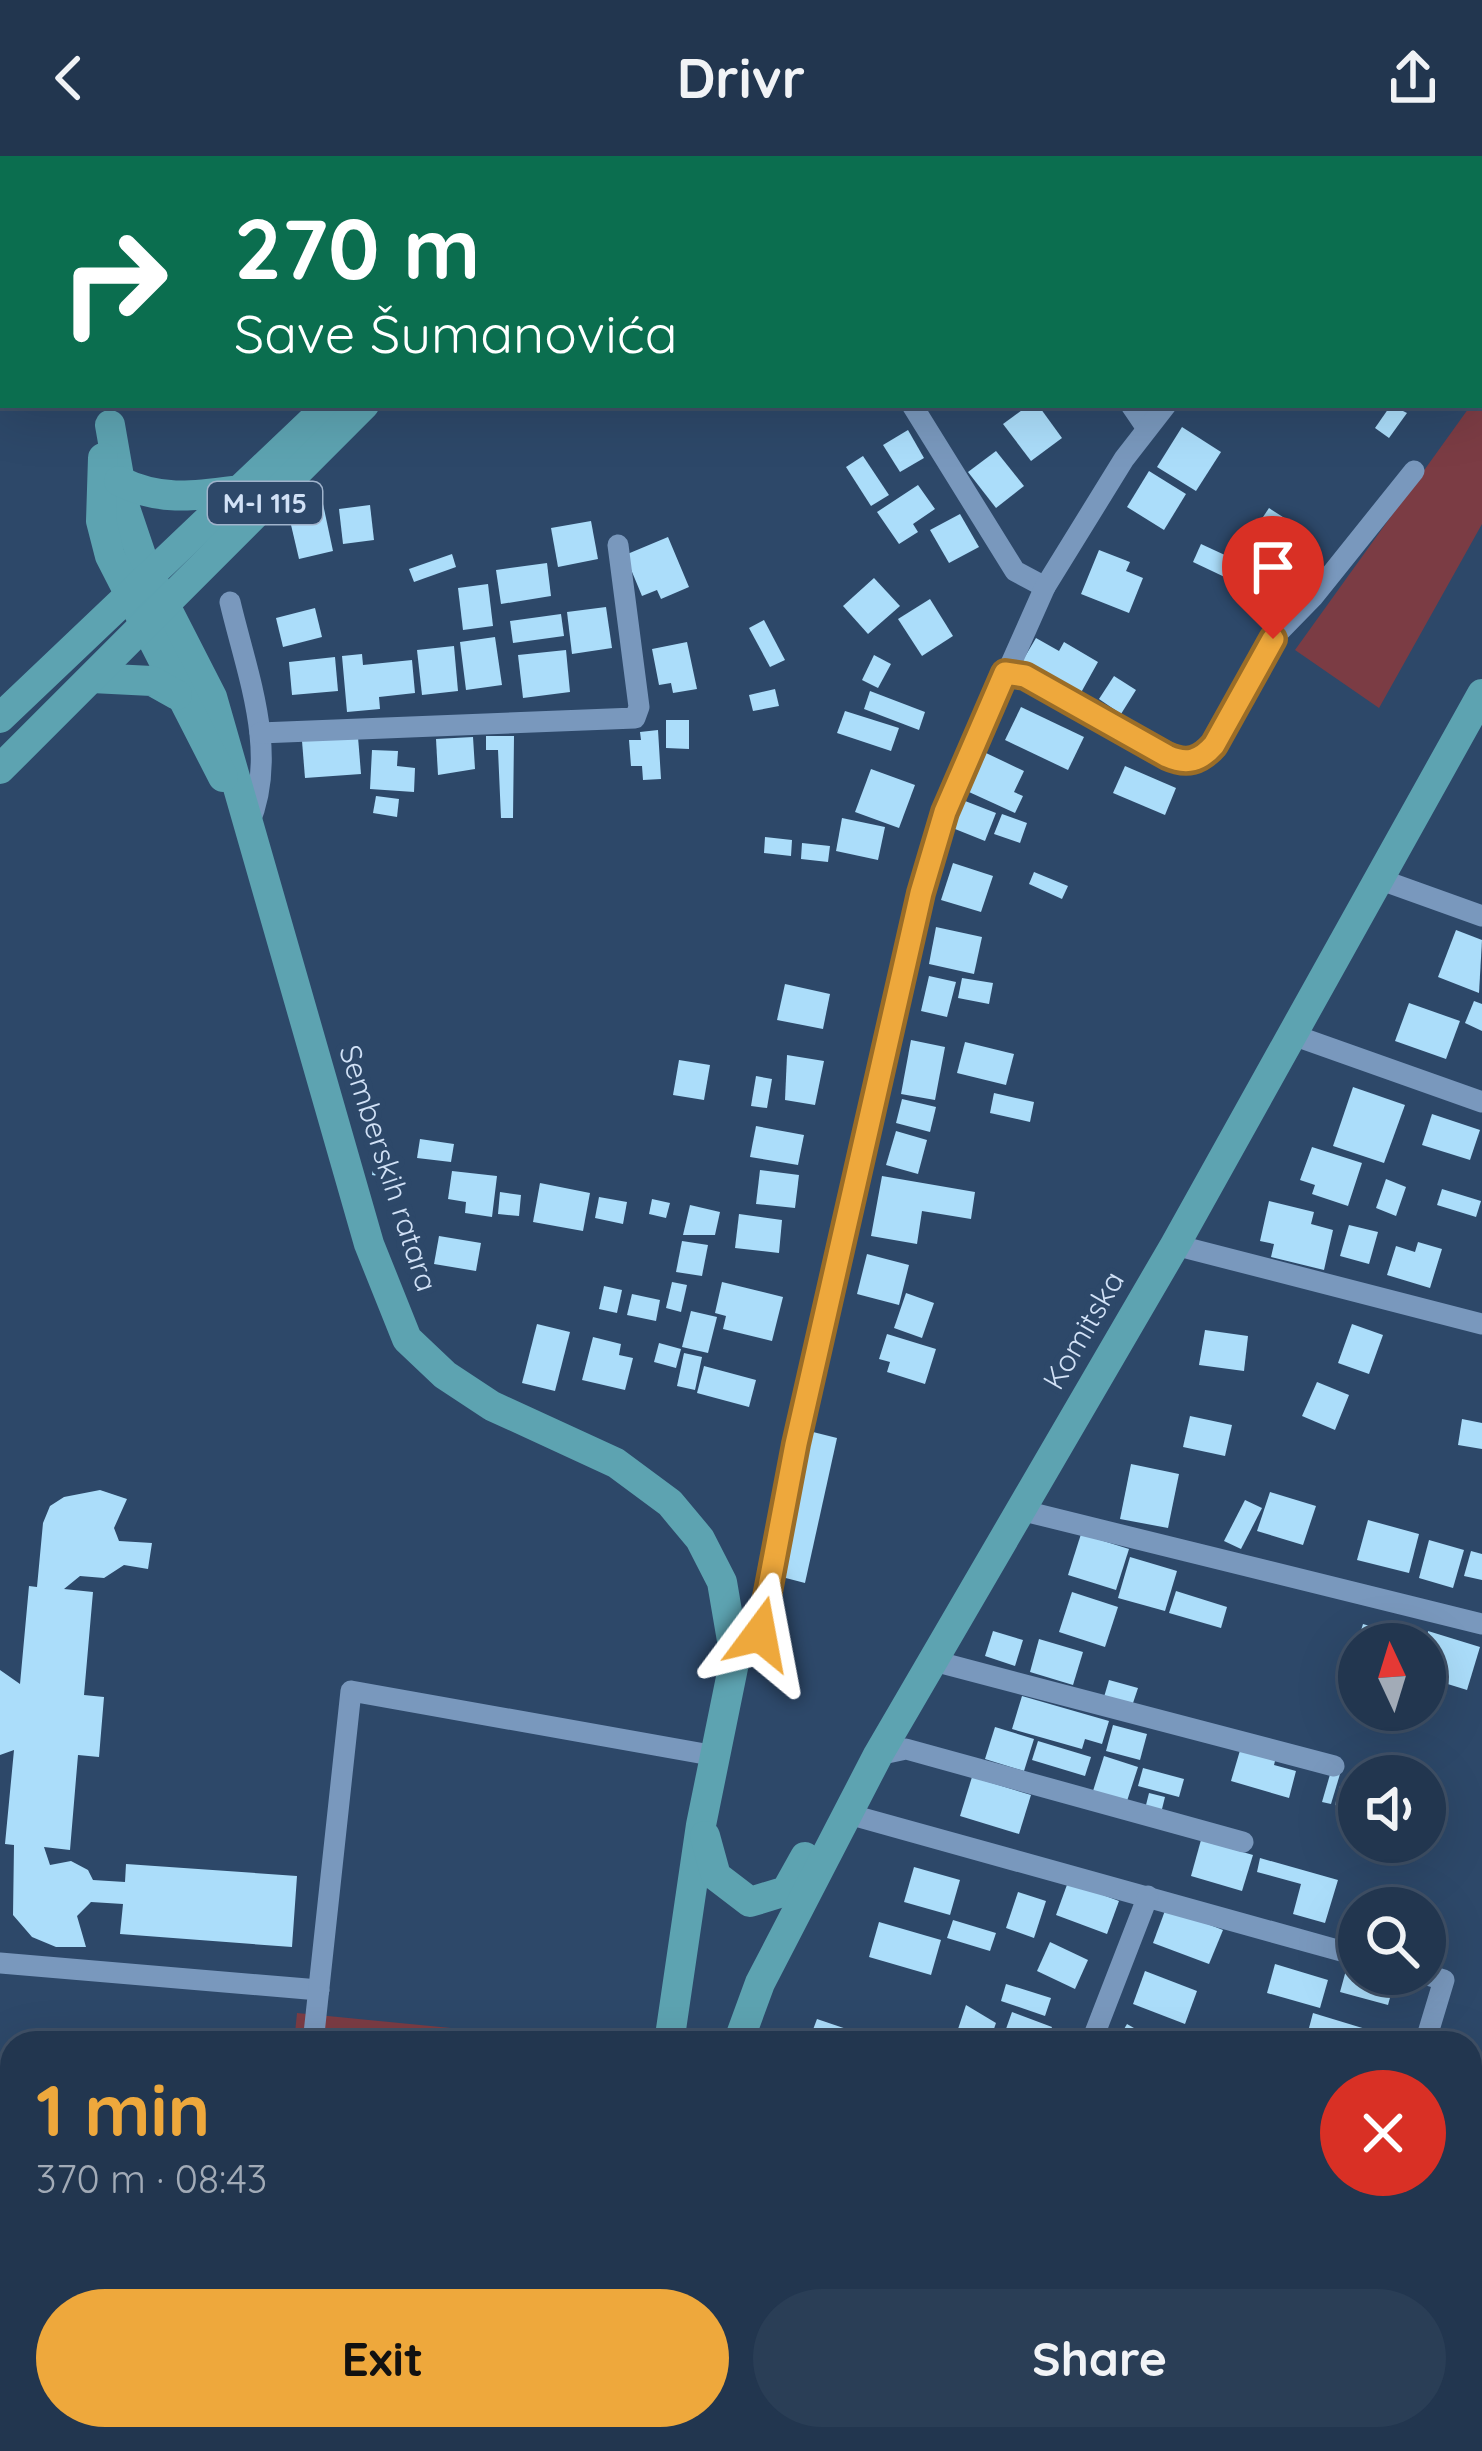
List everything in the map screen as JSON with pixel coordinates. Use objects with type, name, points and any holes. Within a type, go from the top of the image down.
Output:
[{"type":"main road","name":"M-I 115","points":[[0,769],[143,627],[158,588],[240,490],[326,408]]},
{"type":"main road","name":"M-I 115","points":[[0,718],[127,598],[158,588],[361,408]]},
{"type":"main road","points":[[111,415],[118,482],[158,588],[212,697],[249,824]]},
{"type":"main road","points":[[111,415],[100,472],[101,521],[127,598],[249,824]]},
{"type":"main road","points":[[118,482],[144,494],[180,499],[240,490]]},
{"type":"main road","points":[[92,678],[152,681],[177,695]]},
{"type":"main road","name":"Komitska","points":[[742,2031],[760,1983],[878,1755],[1175,1245],[1482,694]]},
{"type":"main road","name":"Semberskih ratara","points":[[249,824],[369,1244],[407,1339],[445,1376],[492,1406],[616,1463],[670,1503],[700,1539],[722,1582],[735,1658],[701,1825],[670,2031]]},
{"type":"main road","points":[[701,1825],[716,1876],[750,1902],[775,1898],[785,1891],[849,1787],[878,1755]]},
{"type":"main road","points":[[725,2031],[760,1983]]},
{"type":"main road","points":[[672,2007],[685,2031]]},
{"type":"street","points":[[914,408],[1015,571],[1045,587]]},
{"type":"street","points":[[1133,408],[1146,428]]},
{"type":"street","points":[[735,1658],[760,1634],[796,1444],[921,893],[945,812],[1045,587],[1163,408]]},
{"type":"street","points":[[1005,673],[1025,676],[1176,760],[1203,758],[1273,639],[1313,597],[1414,471]]},
{"type":"street","points":[[260,733],[635,718],[639,707],[618,545]]},
{"type":"street","name":"Semberskih ratara","points":[[230,602],[260,733],[264,780],[249,824]]},
{"type":"street","points":[[1376,878],[1482,916]]},
{"type":"street","points":[[1293,1035],[1482,1102]]},
{"type":"street","points":[[1175,1245],[1482,1324]]},
{"type":"street","points":[[1021,1510],[1482,1624]]},
{"type":"street","points":[[934,1661],[1334,1766]]},
{"type":"street","points":[[314,2031],[351,1691],[716,1756]]},
{"type":"street","points":[[878,1755],[906,1749],[1243,1842]]},
{"type":"street","points":[[848,1814],[1338,1950]]},
{"type":"street","points":[[1096,2031],[1148,1896]]},
{"type":"street","points":[[0,1963],[319,1990]]},
{"type":"street","points":[[1429,2031],[1439,1995]]},
{"type":"shaded area","points":[[1469,408],[1482,408],[1482,524],[1379,708],[1295,650]]},
{"type":"shaded area","points":[[297,2013],[481,2031],[295,2031]]},
{"type":"building","points":[[1025,408],[1040,408],[1062,438],[1031,461],[1003,424]]},
{"type":"building","points":[[1389,408],[1407,413],[1389,438],[1375,428]]},
{"type":"building","points":[[1182,427],[1221,452],[1196,491],[1157,467]]},
{"type":"building","points":[[908,430],[924,458],[900,472],[883,445]]},
{"type":"building","points":[[996,451],[1024,486],[996,508],[968,472]]},
{"type":"building","points":[[863,456],[889,495],[871,506],[846,467]]},
{"type":"building","points":[[1149,471],[1186,494],[1164,530],[1127,507]]},
{"type":"building","points":[[918,485],[935,509],[913,524],[918,532],[899,544],[877,512]]},
{"type":"building","points":[[323,504],[333,551],[299,559],[288,512]]},
{"type":"building","points":[[370,505],[374,540],[343,544],[339,509]]},
{"type":"building","points":[[1269,508],[1286,519],[1275,536],[1257,526]]},
{"type":"building","points":[[960,514],[979,547],[949,563],[930,530]]},
{"type":"building","points":[[591,521],[598,559],[558,567],[551,528]]},
{"type":"building","points":[[1286,535],[1314,558],[1282,597],[1254,574]]},
{"type":"building","points":[[668,537],[689,587],[661,599],[657,590],[642,596],[625,555]]},
{"type":"building","points":[[1201,544],[1240,562],[1231,580],[1193,562]]},
{"type":"building","points":[[1099,550],[1130,562],[1126,571],[1143,578],[1129,613],[1081,594]]},
{"type":"building","points":[[452,554],[456,567],[414,582],[409,569]]},
{"type":"building","points":[[547,563],[551,596],[501,604],[496,570]]},
{"type":"building","points":[[874,578],[900,606],[868,634],[843,606]]},
{"type":"building","points":[[488,584],[493,626],[463,630],[458,588]]},
{"type":"building","points":[[930,599],[953,636],[922,656],[898,619]]},
{"type":"building","points":[[606,607],[612,648],[572,654],[567,612]]},
{"type":"building","points":[[315,608],[322,637],[283,647],[276,618]]},
{"type":"building","points":[[561,614],[564,636],[513,643],[510,621]]},
{"type":"building","points":[[764,620],[785,660],[770,667],[749,628]]},
{"type":"building","points":[[495,637],[502,685],[466,690],[460,642]]},
{"type":"building","points":[[1036,638],[1059,651],[1064,642],[1098,662],[1078,698],[1020,665]]},
{"type":"building","points":[[687,642],[697,689],[673,693],[671,683],[659,685],[652,649]]},
{"type":"building","points":[[454,646],[458,691],[422,695],[417,650]]},
{"type":"building","points":[[566,650],[570,692],[523,698],[518,655]]},
{"type":"building","points":[[362,654],[363,665],[412,660],[415,693],[379,697],[380,709],[347,712],[342,656]]},
{"type":"building","points":[[874,655],[891,664],[878,688],[862,680]]},
{"type":"building","points":[[335,657],[338,691],[292,695],[289,662]]},
{"type":"building","points":[[1114,676],[1136,690],[1121,714],[1099,699]]},
{"type":"building","points":[[775,689],[779,706],[753,711],[749,695]]},
{"type":"building","points":[[870,691],[925,712],[919,730],[864,709]]},
{"type":"building","points":[[1021,707],[1084,737],[1068,770],[1005,740]]},
{"type":"building","points":[[845,711],[899,728],[891,751],[837,733]]},
{"type":"building","points":[[666,720],[689,720],[689,749],[666,748]]},
{"type":"building","points":[[658,730],[661,779],[643,780],[642,766],[631,766],[629,740],[641,740],[640,732]]},
{"type":"building","points":[[486,736],[514,736],[513,818],[501,818],[498,750],[486,750]]},
{"type":"building","points":[[358,737],[361,774],[305,778],[302,741]]},
{"type":"building","points":[[473,737],[475,769],[438,775],[436,739]]},
{"type":"building","points":[[372,750],[398,751],[397,766],[415,768],[414,792],[370,789]]},
{"type":"building","points":[[986,753],[1024,771],[1014,792],[1023,796],[1015,813],[969,792]]},
{"type":"building","points":[[1125,766],[1176,788],[1165,815],[1113,793]]},
{"type":"building","points":[[871,769],[915,785],[899,828],[855,812]]},
{"type":"building","points":[[376,796],[399,799],[397,817],[373,813]]},
{"type":"building","points":[[960,799],[996,813],[985,841],[950,827]]},
{"type":"building","points":[[1002,814],[1027,823],[1020,843],[994,834]]},
{"type":"building","points":[[842,818],[885,827],[878,860],[836,851]]},
{"type":"building","points":[[765,837],[792,840],[791,856],[764,853]]},
{"type":"building","points":[[802,843],[830,846],[828,862],[801,859]]},
{"type":"building","points":[[953,863],[993,876],[981,912],[941,900]]},
{"type":"building","points":[[1034,872],[1068,886],[1062,899],[1029,884]]},
{"type":"building","points":[[936,927],[982,937],[974,974],[929,964]]},
{"type":"building","points":[[1456,930],[1482,940],[1479,993],[1438,977]]},
{"type":"building","points":[[929,976],[956,982],[947,1017],[921,1011]]},
{"type":"building","points":[[962,978],[993,983],[989,1004],[958,998]]},
{"type":"building","points":[[785,984],[830,994],[823,1029],[777,1020]]},
{"type":"building","points":[[1474,1001],[1482,1004],[1482,1031],[1465,1023]]},
{"type":"building","points":[[1409,1003],[1460,1021],[1446,1059],[1395,1041]]},
{"type":"building","points":[[911,1040],[945,1047],[935,1100],[901,1094]]},
{"type":"building","points":[[965,1042],[1014,1054],[1006,1085],[957,1073]]},
{"type":"building","points":[[787,1055],[824,1061],[815,1105],[785,1100]]},
{"type":"building","points":[[679,1060],[710,1065],[704,1100],[673,1095]]},
{"type":"building","points":[[756,1076],[772,1079],[767,1108],[751,1106]]},
{"type":"building","points":[[1353,1087],[1405,1105],[1384,1163],[1333,1146]]},
{"type":"building","points":[[994,1093],[1034,1102],[1030,1122],[990,1113]]},
{"type":"building","points":[[902,1099],[936,1107],[930,1132],[896,1123]]},
{"type":"building","points":[[1432,1114],[1480,1130],[1470,1160],[1422,1145]]},
{"type":"building","points":[[756,1126],[804,1135],[798,1165],[750,1157]]},
{"type":"building","points":[[896,1131],[927,1140],[918,1174],[886,1165]]},
{"type":"building","points":[[420,1139],[454,1144],[451,1162],[417,1158]]},
{"type":"building","points":[[1312,1147],[1362,1163],[1348,1206],[1312,1194],[1315,1185],[1300,1180]]},
{"type":"building","points":[[374,1158],[396,1162],[394,1179],[372,1175]]},
{"type":"building","points":[[760,1170],[799,1175],[795,1208],[756,1204]]},
{"type":"building","points":[[452,1171],[497,1176],[492,1217],[465,1213],[466,1202],[448,1199]]},
{"type":"building","points":[[882,1176],[975,1192],[971,1219],[922,1211],[917,1244],[871,1236]]},
{"type":"building","points":[[1386,1179],[1406,1187],[1396,1216],[1376,1208]]},
{"type":"building","points":[[540,1183],[590,1193],[583,1231],[533,1222]]},
{"type":"building","points":[[1442,1189],[1481,1201],[1476,1217],[1437,1205]]},
{"type":"building","points":[[500,1192],[521,1195],[519,1216],[498,1214]]},
{"type":"building","points":[[599,1197],[627,1202],[623,1224],[595,1218]]},
{"type":"building","points":[[652,1199],[670,1203],[666,1218],[649,1214]]},
{"type":"building","points":[[1269,1201],[1314,1212],[1311,1224],[1333,1230],[1324,1270],[1271,1257],[1274,1244],[1260,1241]]},
{"type":"building","points":[[690,1205],[720,1212],[715,1235],[683,1235]]},
{"type":"building","points":[[739,1214],[782,1220],[779,1253],[735,1248]]},
{"type":"building","points":[[1349,1225],[1378,1232],[1369,1264],[1340,1256]]},
{"type":"building","points":[[439,1236],[481,1243],[476,1271],[434,1264]]},
{"type":"building","points":[[682,1241],[708,1245],[702,1276],[676,1272]]},
{"type":"building","points":[[1418,1242],[1442,1249],[1430,1288],[1387,1275],[1396,1246],[1415,1252]]},
{"type":"building","points":[[867,1254],[909,1265],[899,1305],[857,1294]]},
{"type":"building","points":[[672,1282],[687,1285],[681,1312],[666,1308]]},
{"type":"building","points":[[722,1282],[783,1297],[772,1341],[723,1329],[726,1316],[715,1313]]},
{"type":"building","points":[[604,1286],[622,1290],[617,1313],[599,1309]]},
{"type":"building","points":[[906,1293],[934,1303],[922,1338],[894,1328]]},
{"type":"building","points":[[632,1294],[660,1300],[656,1321],[627,1315]]},
{"type":"building","points":[[691,1311],[717,1317],[708,1353],[682,1347]]},
{"type":"building","points":[[537,1324],[570,1332],[555,1391],[522,1383]]},
{"type":"building","points":[[1352,1324],[1383,1335],[1369,1374],[1338,1363]]},
{"type":"building","points":[[1205,1330],[1248,1336],[1244,1371],[1199,1365]]},
{"type":"building","points":[[887,1334],[936,1349],[925,1384],[887,1372],[890,1362],[879,1359]]},
{"type":"building","points":[[593,1337],[621,1344],[619,1355],[633,1358],[625,1390],[582,1380]]},
{"type":"building","points":[[659,1343],[681,1349],[676,1368],[654,1362]]},
{"type":"building","points":[[684,1353],[702,1357],[695,1390],[677,1386]]},
{"type":"building","points":[[704,1366],[756,1380],[749,1407],[697,1393]]},
{"type":"building","points":[[1317,1382],[1349,1395],[1335,1430],[1302,1416]]},
{"type":"building","points":[[1190,1416],[1232,1425],[1225,1456],[1183,1447]]},
{"type":"building","points":[[1462,1419],[1482,1423],[1482,1449],[1458,1445]]},
{"type":"building","points":[[809,1431],[837,1438],[805,1583],[778,1576]]},
{"type":"building","points":[[1131,1464],[1179,1474],[1168,1528],[1120,1519]]},
{"type":"building","points":[[100,1490],[127,1499],[114,1528],[119,1541],[152,1543],[148,1569],[124,1565],[104,1578],[80,1576],[64,1589],[93,1592],[84,1695],[104,1697],[99,1757],[78,1755],[70,1850],[44,1847],[50,1865],[71,1861],[88,1870],[93,1880],[125,1882],[126,1864],[297,1876],[292,1947],[120,1934],[123,1904],[91,1902],[77,1916],[86,1947],[56,1947],[32,1937],[13,1915],[14,1845],[5,1844],[14,1750],[0,1755],[0,1670],[20,1684],[29,1586],[37,1587],[43,1523],[50,1506],[64,1497]]},
{"type":"building","points":[[1270,1492],[1316,1506],[1303,1545],[1257,1531]]},
{"type":"building","points":[[1245,1500],[1262,1508],[1241,1549],[1224,1541]]},
{"type":"building","points":[[1368,1520],[1419,1534],[1409,1573],[1357,1560]]},
{"type":"building","points":[[1081,1534],[1129,1549],[1116,1590],[1068,1575]]},
{"type":"building","points":[[1429,1540],[1464,1550],[1453,1588],[1419,1578]]},
{"type":"building","points":[[1471,1551],[1482,1554],[1482,1580],[1464,1576]]},
{"type":"building","points":[[1130,1557],[1177,1571],[1165,1611],[1118,1598]]},
{"type":"building","points":[[1176,1591],[1227,1607],[1221,1628],[1169,1613]]},
{"type":"building","points":[[1072,1592],[1118,1607],[1105,1647],[1059,1632]]},
{"type":"building","points":[[993,1631],[1023,1640],[1015,1666],[985,1656]]},
{"type":"building","points":[[1446,1637],[1480,1647],[1467,1690],[1446,1684]]},
{"type":"building","points":[[1039,1639],[1083,1652],[1073,1685],[1030,1672]]},
{"type":"building","points":[[1109,1680],[1138,1688],[1132,1706],[1104,1697]]},
{"type":"building","points":[[1022,1696],[1109,1721],[1102,1744],[1085,1739],[1082,1749],[1012,1729]]},
{"type":"building","points":[[1113,1725],[1147,1734],[1140,1760],[1106,1751]]},
{"type":"building","points":[[995,1727],[1034,1739],[1024,1771],[985,1759]]},
{"type":"building","points":[[1038,1741],[1091,1757],[1085,1776],[1032,1760]]},
{"type":"building","points":[[1241,1747],[1276,1757],[1274,1765],[1296,1771],[1289,1798],[1231,1781]]},
{"type":"building","points":[[1104,1756],[1138,1767],[1127,1801],[1093,1791]]},
{"type":"building","points":[[1143,1768],[1184,1779],[1179,1797],[1138,1786]]},
{"type":"building","points":[[1331,1771],[1338,1773],[1331,1804],[1322,1802]]},
{"type":"building","points":[[972,1777],[1031,1795],[1019,1834],[960,1816]]},
{"type":"building","points":[[1149,1793],[1165,1797],[1161,1813],[1145,1809]]},
{"type":"building","points":[[1201,1840],[1253,1855],[1242,1891],[1191,1876]]},
{"type":"building","points":[[1260,1858],[1338,1880],[1325,1923],[1293,1914],[1301,1884],[1257,1872]]},
{"type":"building","points":[[914,1867],[960,1880],[950,1915],[904,1902]]},
{"type":"building","points":[[1068,1882],[1119,1901],[1107,1934],[1056,1915]]},
{"type":"building","points":[[1018,1892],[1046,1901],[1034,1938],[1006,1928]]},
{"type":"building","points":[[1166,1908],[1223,1930],[1209,1964],[1153,1943]]},
{"type":"building","points":[[953,1920],[996,1933],[990,1951],[947,1938]]},
{"type":"building","points":[[879,1922],[941,1940],[931,1975],[869,1957]]},
{"type":"building","points":[[1050,1942],[1088,1960],[1075,1989],[1037,1971]]},
{"type":"building","points":[[1275,1964],[1328,1980],[1320,2008],[1267,1993]]},
{"type":"building","points":[[1145,1971],[1197,1991],[1185,2024],[1133,2004]]},
{"type":"building","points":[[1006,1984],[1051,1998],[1045,2016],[1001,2001]]},
{"type":"building","points":[[1351,1995],[1391,1995],[1388,2005]]},
{"type":"building","points":[[966,2005],[996,2023],[993,2031],[957,2031]]},
{"type":"building","points":[[1012,2012],[1052,2027],[1051,2031],[1005,2031]]},
{"type":"building","points":[[1313,2013],[1369,2030],[1369,2031],[1308,2031]]},
{"type":"building","points":[[817,2019],[852,2031],[812,2031]]},
{"type":"route","points":[[760,1634],[796,1444],[921,893],[945,812],[1005,673],[1025,676],[1167,756],[1190,761],[1203,758],[1214,745],[1273,639]]}]
